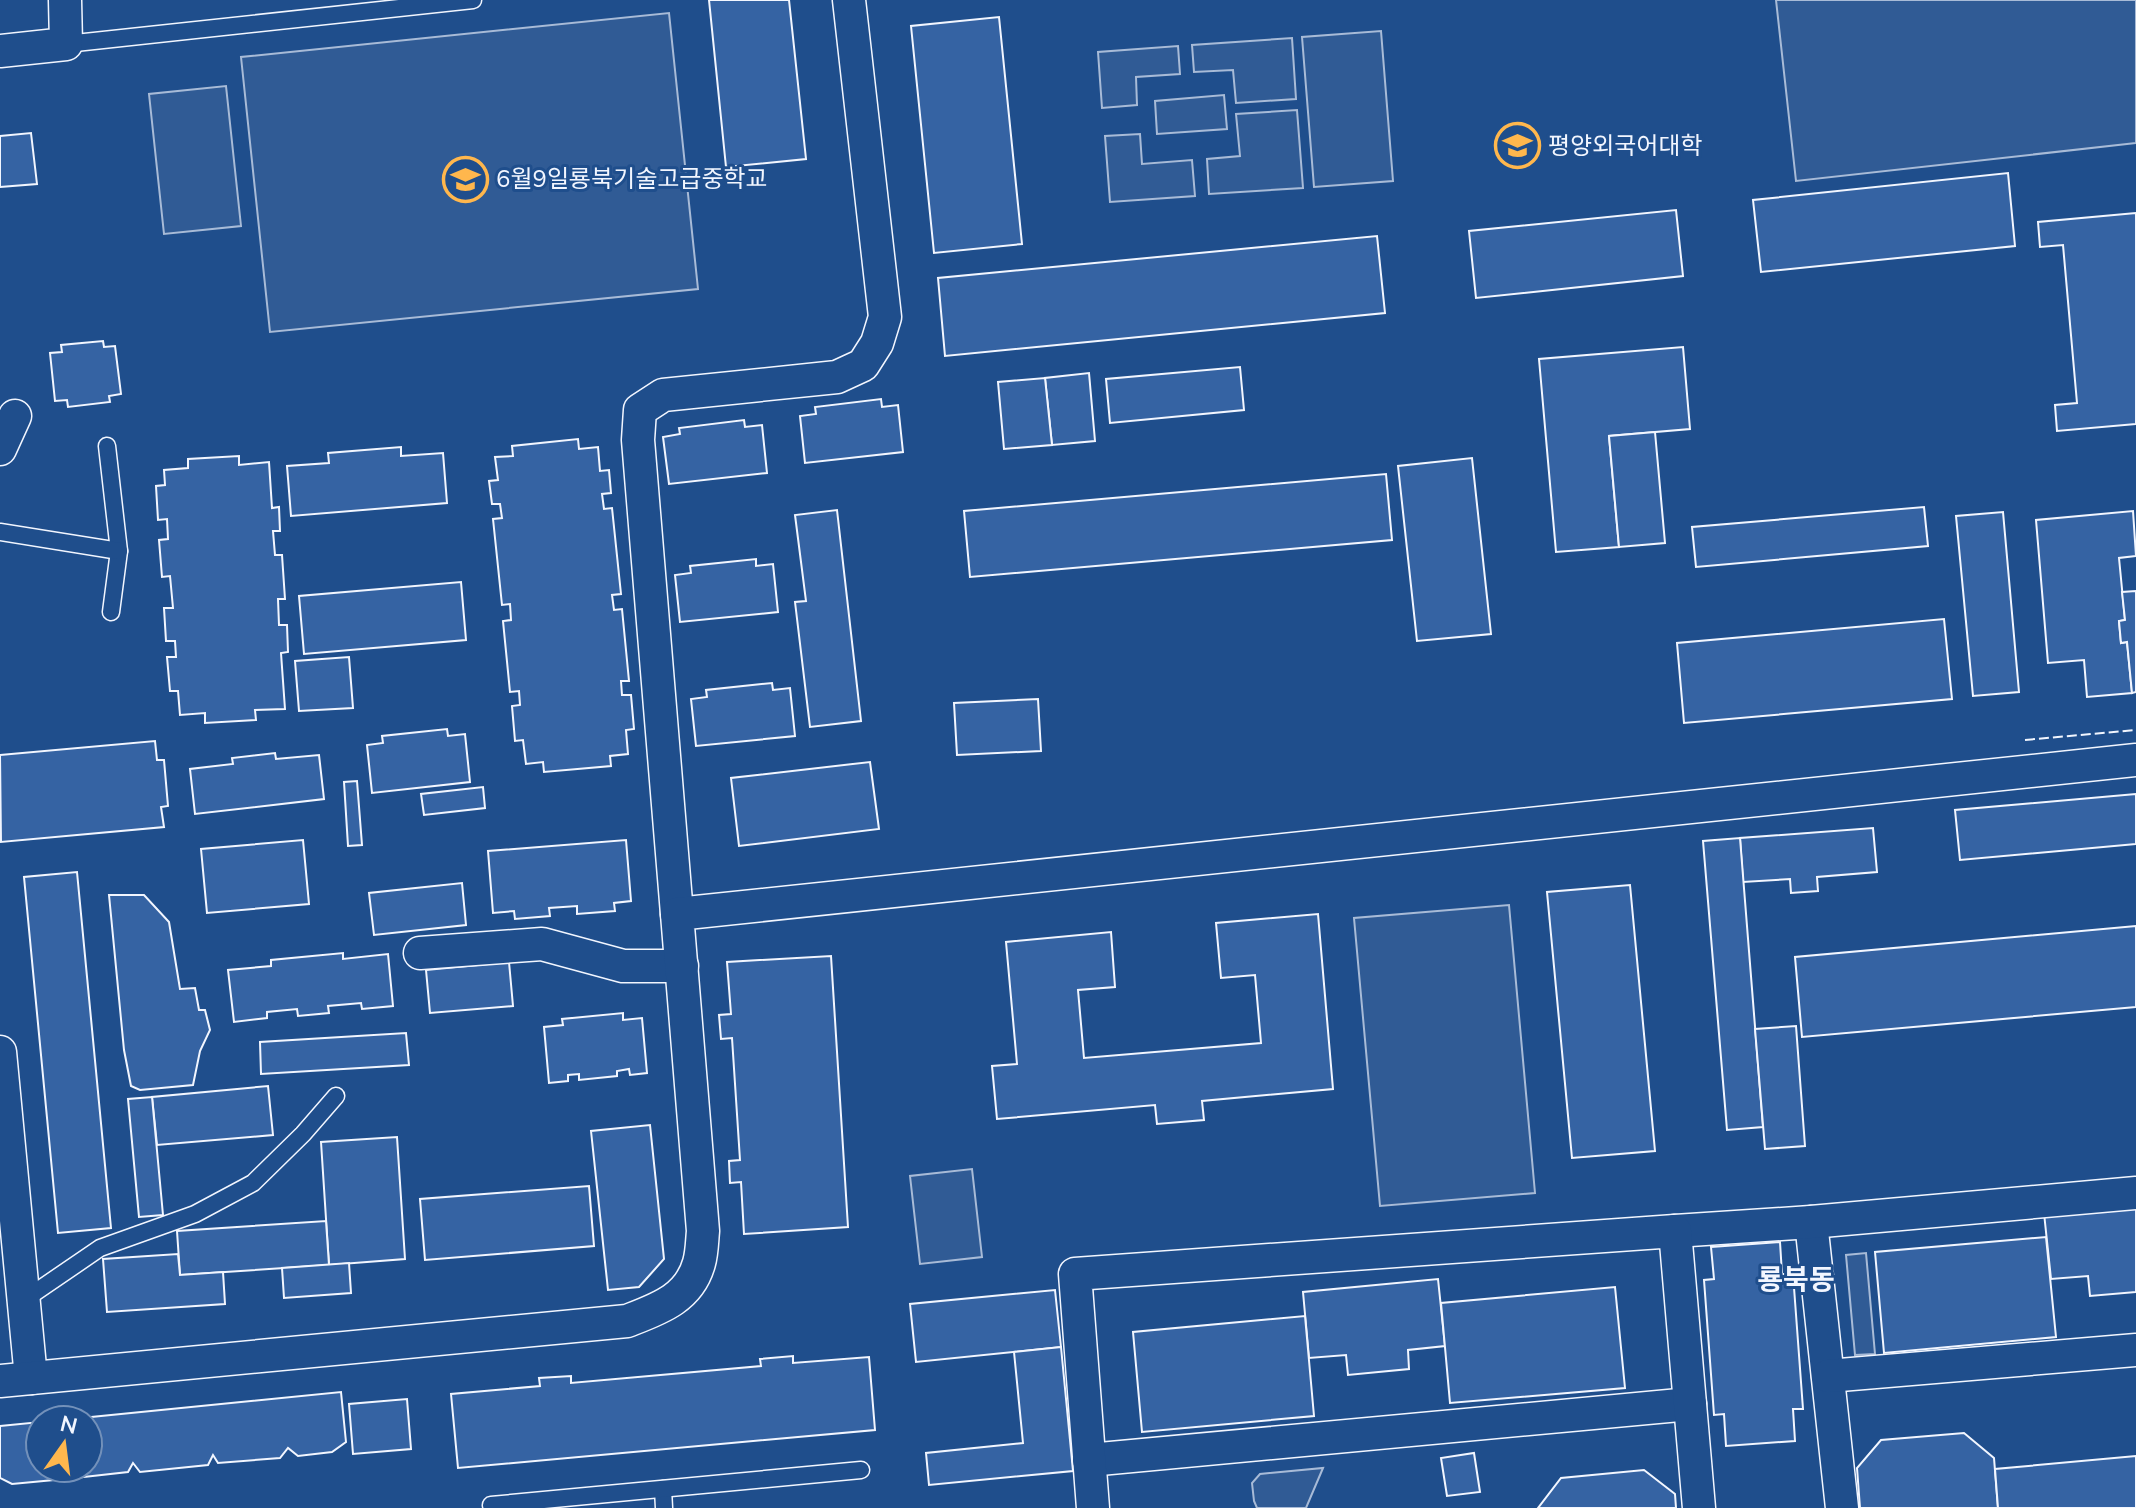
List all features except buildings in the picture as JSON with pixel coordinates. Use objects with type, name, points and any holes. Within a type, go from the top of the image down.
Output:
[{"type":"street","points":[[0,51],[66,44],[65,0]]},
{"type":"street","points":[[0,1052],[24,1300],[16,1380],[627,1321],[664,1307],[686,1289],[699,1264],[703,1231],[638,440],[640,410],[663,395],[837,377],[863,365],[877,343],[885,317],[849,0]]},
{"type":"street","points":[[0,449],[15,416]]},
{"type":"street","points":[[677,914],[2136,760]]},
{"type":"street","points":[[420,953],[542,944],[623,966],[682,966]]},
{"type":"street","points":[[1093,1508],[1075,1274],[1811,1222],[2136,1193]]},
{"type":"street","points":[[1811,1222],[1842,1508]]},
{"type":"street","points":[[1675,1231],[1699,1508]]},
{"type":"street","points":[[1828,1376],[2136,1350]]},
{"type":"street","points":[[1089,1460],[1690,1404]]},
{"type":"lane","points":[[66,44],[473,0]]},
{"type":"lane","points":[[107,446],[119,551],[111,612]]},
{"type":"lane","points":[[0,532],[119,551]]},
{"type":"lane","points":[[24,1300],[100,1248],[195,1214],[253,1183],[336,1096]]},
{"type":"lane","points":[[491,1505],[861,1470]]},
{"type":"lane","points":[[663,1489],[664,1508]]},
{"type":"shaded area","points":[[1776,0],[2136,0],[2136,143],[1796,181]]},
{"type":"shaded area","points":[[669,13],[698,289],[270,332],[241,57]]},
{"type":"shaded area","points":[[1381,31],[1393,181],[1314,187],[1302,37]]},
{"type":"shaded area","points":[[1292,38],[1296,99],[1236,103],[1233,70],[1194,72],[1192,45]]},
{"type":"shaded area","points":[[1178,46],[1180,74],[1136,77],[1137,105],[1102,108],[1098,52]]},
{"type":"shaded area","points":[[226,86],[241,226],[164,234],[149,94]]},
{"type":"shaded area","points":[[1224,95],[1227,129],[1157,134],[1155,101]]},
{"type":"shaded area","points":[[1297,110],[1303,188],[1209,194],[1207,159],[1240,156],[1236,114]]},
{"type":"shaded area","points":[[1140,134],[1142,164],[1192,160],[1195,196],[1110,202],[1105,136]]},
{"type":"shaded area","points":[[1509,905],[1535,1193],[1380,1206],[1354,918]]},
{"type":"shaded area","points":[[972,1169],[982,1257],[920,1264],[910,1176]]},
{"type":"shaded area","points":[[1866,1253],[1875,1354],[1855,1355],[1846,1255]]},
{"type":"shaded area","points":[[1323,1468],[1306,1508],[1257,1508],[1252,1483],[1260,1474]]},
{"type":"fence","points":[[2025,740],[2136,730]]},
{"type":"place","name":"평양외국어대학","points":[[1517,146]]},
{"type":"place","name":"6월9일룡북기술고급중학교","points":[[465,179]]},
{"type":"district","name":"룡북동","points":[[1796,1280]]}]
